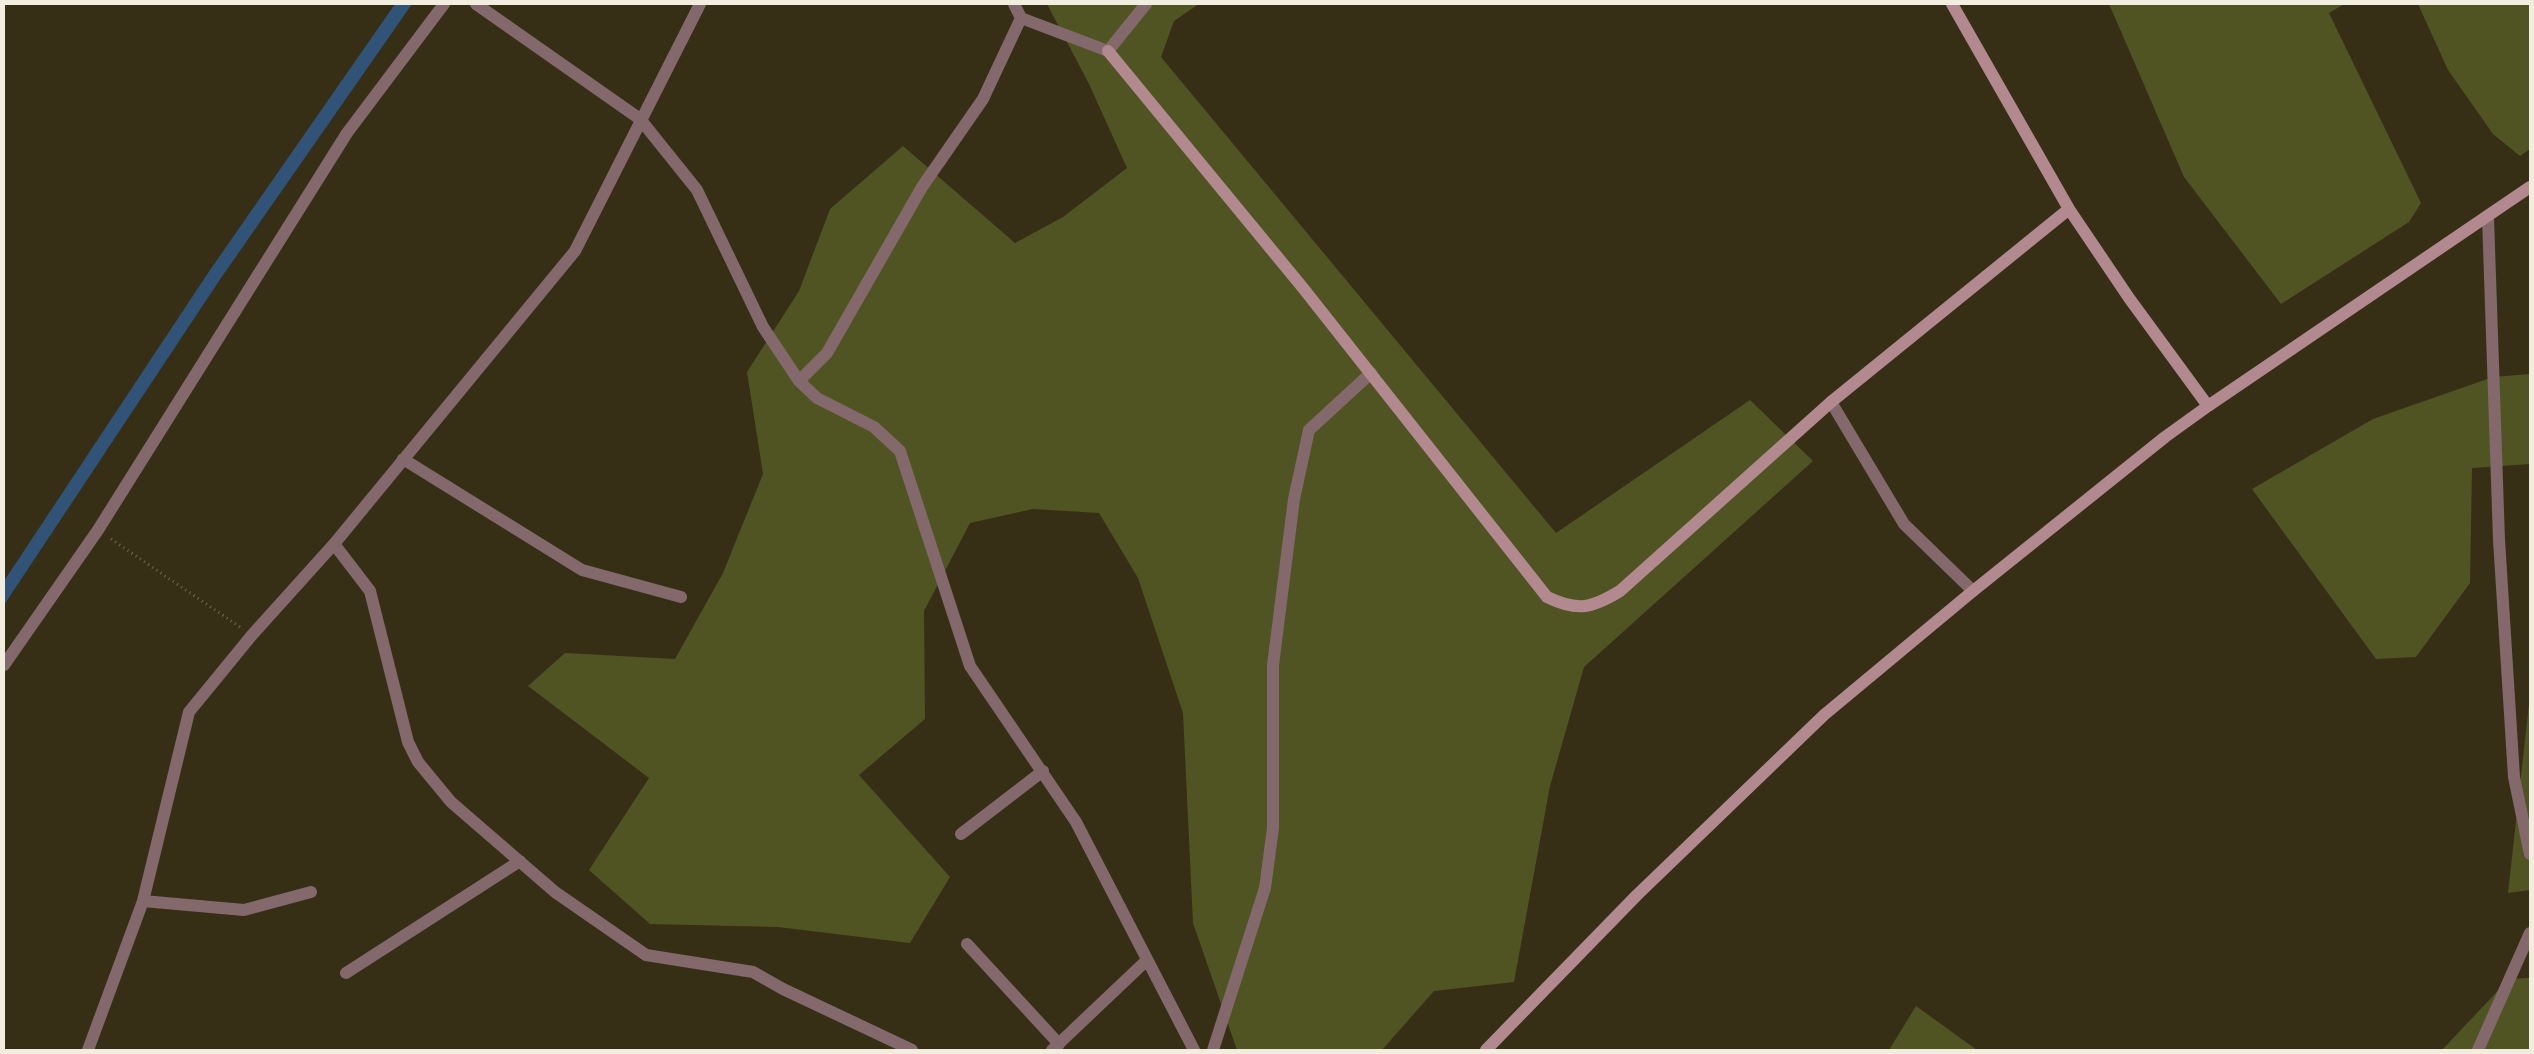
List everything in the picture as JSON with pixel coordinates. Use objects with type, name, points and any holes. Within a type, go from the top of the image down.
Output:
[{"type":"street","points":[[4,665],[98,530],[347,133],[444,4]]},
{"type":"street","points":[[476,4],[640,119],[697,190],[763,327],[799,381],[817,398],[874,427],[900,451],[970,666],[1076,822],[1194,1050]]},
{"type":"street","points":[[88,1050],[143,901],[189,712],[252,635],[334,544],[500,345],[575,250],[700,4]]},
{"type":"street","points":[[1014,4],[1021,18],[1108,51],[1371,373],[1547,597],[1566,606],[1598,604],[1620,591],[1832,402],[2069,209]]},
{"type":"street","points":[[1108,51],[1146,4]]},
{"type":"street","points":[[1952,4],[2069,209],[2129,298],[2208,406]]},
{"type":"street","points":[[799,381],[827,353],[922,187],[983,98],[1021,18]]},
{"type":"street","points":[[1486,1050],[1637,895],[1824,715],[2165,437],[2208,406],[2488,218],[2530,187]]},
{"type":"street","points":[[2488,218],[2499,540],[2514,777],[2530,854]]},
{"type":"street","points":[[1213,1050],[1265,888],[1273,828],[1273,666],[1294,499],[1309,430],[1371,373]]},
{"type":"street","points":[[1832,402],[1904,524],[1973,592]]},
{"type":"street","points":[[403,459],[582,570],[680,598]]},
{"type":"street","points":[[334,544],[370,591],[408,742],[418,762],[451,802],[555,892],[646,954],[753,972],[783,989],[912,1050]]},
{"type":"street","points":[[962,834],[1043,771]]},
{"type":"street","points":[[346,973],[520,861]]},
{"type":"street","points":[[143,901],[244,910],[311,892]]},
{"type":"street","points":[[2478,1050],[2530,933]]},
{"type":"street","points":[[967,944],[1055,1047],[1147,960]]},
{"type":"path","points":[[98,530],[252,635]]},
{"type":"green space","points":[[1047,4],[1199,4],[1174,21],[1161,57],[1556,533],[1750,400],[1813,461],[1584,667],[1550,786],[1514,982],[1434,991],[1382,1050],[1237,1050],[1193,923],[1183,713],[1138,578],[1099,513],[1033,509],[970,523],[924,611],[925,719],[859,775],[950,877],[910,943],[778,927],[650,924],[589,870],[649,778],[528,686],[565,653],[675,659],[723,573],[763,474],[747,372],[799,291],[830,209],[903,146],[1015,243],[1063,217],[1127,168],[1089,84]]},
{"type":"green space","points":[[2109,4],[2344,4],[2329,13],[2421,203],[2409,222],[2281,304],[2184,177]]},
{"type":"green space","points":[[2418,4],[2530,4],[2530,149],[2520,156],[2493,134],[2448,70]]},
{"type":"green space","points":[[2530,374],[2530,464],[2472,468],[2470,583],[2416,657],[2376,659],[2252,489],[2373,419],[2493,377]]},
{"type":"green space","points":[[2530,695],[2530,890],[2508,893]]},
{"type":"green space","points":[[2530,978],[2530,1050],[2442,1050],[2509,979]]},
{"type":"green space","points":[[1916,1006],[1977,1050],[1889,1050]]},
{"type":"water","points":[[395,4],[412,4],[221,278],[4,605],[4,581],[210,270]]}]
